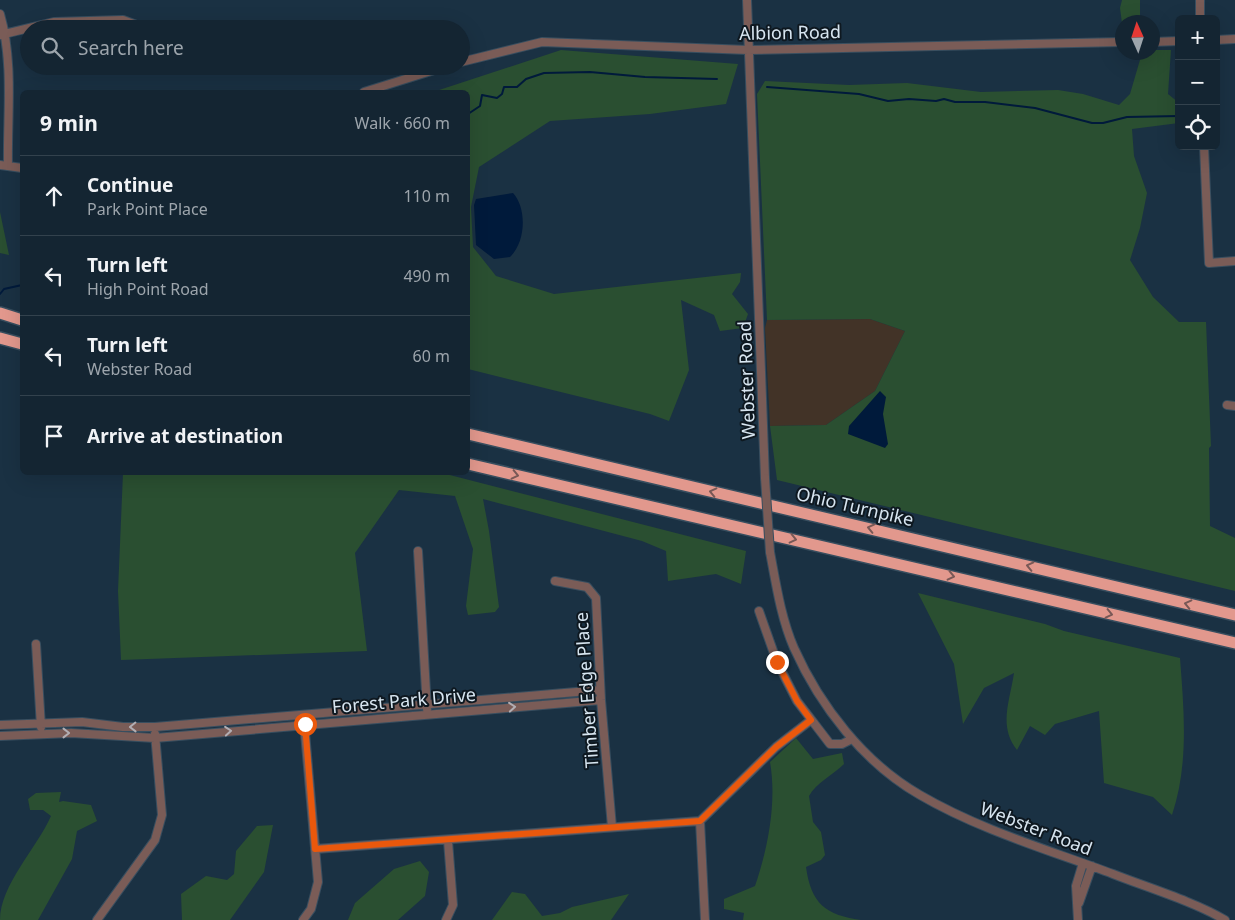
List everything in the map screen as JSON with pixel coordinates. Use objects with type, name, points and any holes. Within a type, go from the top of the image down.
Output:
[{"type":"highway","points":[[0,313],[20,319]]},
{"type":"highway","points":[[0,338],[20,343]]},
{"type":"highway","name":"Ohio Turnpike","points":[[470,434],[1235,615]]},
{"type":"highway","points":[[470,464],[1235,644]]},
{"type":"street","name":"Webster Road","points":[[747,0],[765,478],[770,552],[783,615],[794,646],[809,677],[852,739],[879,764],[920,795],[965,818],[1092,866],[1225,920]]},
{"type":"street","points":[[1200,0],[1200,15]]},
{"type":"street","points":[[0,14],[9,77],[4,165],[20,168]]},
{"type":"street","points":[[3,34],[20,30]]},
{"type":"street","points":[[1220,40],[1235,39]]},
{"type":"street","points":[[1160,42],[1175,41]]},
{"type":"street","name":"Albion Road","points":[[470,60],[542,42],[748,50],[1115,42]]},
{"type":"street","points":[[370,90],[418,75]]},
{"type":"street","points":[[1204,150],[1209,263],[1235,261]]},
{"type":"street","points":[[418,551],[428,715]]},
{"type":"street","name":"Timber Edge Place","points":[[555,581],[587,587],[596,598],[600,690],[612,827]]},
{"type":"street","points":[[759,611],[777,662],[797,701],[830,744],[842,744],[852,739]]},
{"type":"street","points":[[36,644],[42,733]]},
{"type":"street","name":"Forest Park Drive","points":[[0,725],[82,722],[123,727],[154,727],[600,690]]},
{"type":"street","name":"Forest Park Drive","points":[[0,736],[71,733],[155,738],[601,700]]},
{"type":"street","points":[[303,920],[312,909],[318,882],[304,714]]},
{"type":"street","points":[[315,849],[448,841],[700,821],[776,747],[811,720]]},
{"type":"street","points":[[97,920],[156,840],[162,815],[154,727]]},
{"type":"street","points":[[700,821],[705,920]]},
{"type":"street","points":[[446,920],[453,905],[448,841]]},
{"type":"street","points":[[1078,920],[1076,886],[1083,863]]},
{"type":"street","points":[[1078,907],[1092,866]]},
{"type":"shaded area","points":[[870,319],[905,331],[875,391],[826,425],[770,426],[765,328],[767,320]]},
{"type":"green space","points":[[1122,0],[1140,0],[1140,15],[1121,15]]},
{"type":"green space","points":[[561,50],[738,64],[726,104],[650,114],[550,121],[479,167],[471,207],[473,247],[496,276],[554,294],[741,273],[740,282],[732,294],[748,314],[743,328],[720,331],[714,315],[681,300],[689,370],[669,421],[650,414],[470,369],[470,90],[439,90]]},
{"type":"green space","points":[[1160,50],[1171,50],[1168,94],[1175,100],[1175,124],[1132,129],[1134,156],[1147,193],[1140,228],[1130,260],[1153,297],[1179,322],[1206,322],[1211,446],[1209,448],[1210,526],[1235,538],[1235,591],[777,480],[770,426],[826,425],[875,391],[905,331],[870,319],[767,320],[757,94],[765,81],[849,85],[907,83],[981,92],[1058,90],[1083,94],[1119,105],[1130,94],[1140,60],[1160,60]]},
{"type":"green space","points":[[0,212],[9,255],[0,253]]},
{"type":"green space","points":[[123,475],[450,475],[746,551],[741,584],[716,574],[668,581],[666,551],[642,541],[483,499],[499,607],[495,612],[468,615],[466,606],[473,549],[455,496],[399,490],[355,553],[367,651],[121,660],[118,591]]},
{"type":"green space","points":[[918,593],[1045,624],[1064,631],[1180,658],[1184,718],[1183,757],[1181,776],[1172,815],[1153,797],[1104,783],[1099,711],[1055,724],[1045,735],[1030,726],[1017,750],[1011,741],[1007,722],[1008,703],[1014,673],[984,688],[963,724],[954,664]]},
{"type":"green space","points":[[796,738],[813,759],[842,753],[844,764],[816,787],[809,796],[813,822],[821,832],[825,855],[821,860],[806,867],[812,890],[822,905],[838,915],[861,920],[743,920],[744,913],[724,909],[724,899],[755,886],[764,856],[772,809],[770,762]]},
{"type":"green space","points":[[61,792],[59,802],[91,805],[97,821],[77,831],[72,859],[38,920],[0,920],[6,893],[12,880],[51,816],[43,810],[30,810],[28,799],[36,793]]},
{"type":"green space","points":[[273,825],[264,872],[230,920],[182,920],[181,894],[206,876],[227,880],[234,874],[236,851],[257,826]]},
{"type":"green space","points":[[420,861],[429,872],[425,896],[398,920],[348,920],[355,903],[394,869]]},
{"type":"green space","points":[[512,892],[525,894],[542,916],[560,913],[572,907],[629,894],[611,920],[492,920]]},
{"type":"water","points":[[513,193],[521,207],[522,234],[515,251],[510,257],[494,259],[476,245],[474,205],[476,199]]},
{"type":"water","points":[[880,391],[886,397],[883,414],[888,444],[885,448],[848,434],[849,426]]},
{"type":"waterway","points":[[470,113],[480,106],[482,95],[497,98],[502,94],[504,87],[517,87],[526,79],[544,73],[590,72],[645,77],[717,79]]},
{"type":"waterway","points":[[767,87],[859,94],[888,101],[909,99],[936,101],[944,99],[955,102],[985,102],[1035,108],[1092,123],[1103,123],[1127,117],[1175,116]]},
{"type":"waterway","points":[[0,294],[4,289],[20,285]]},
{"type":"route","points":[[305,724],[315,849],[448,841],[700,821],[776,747],[811,720],[797,701],[777,662]]}]
